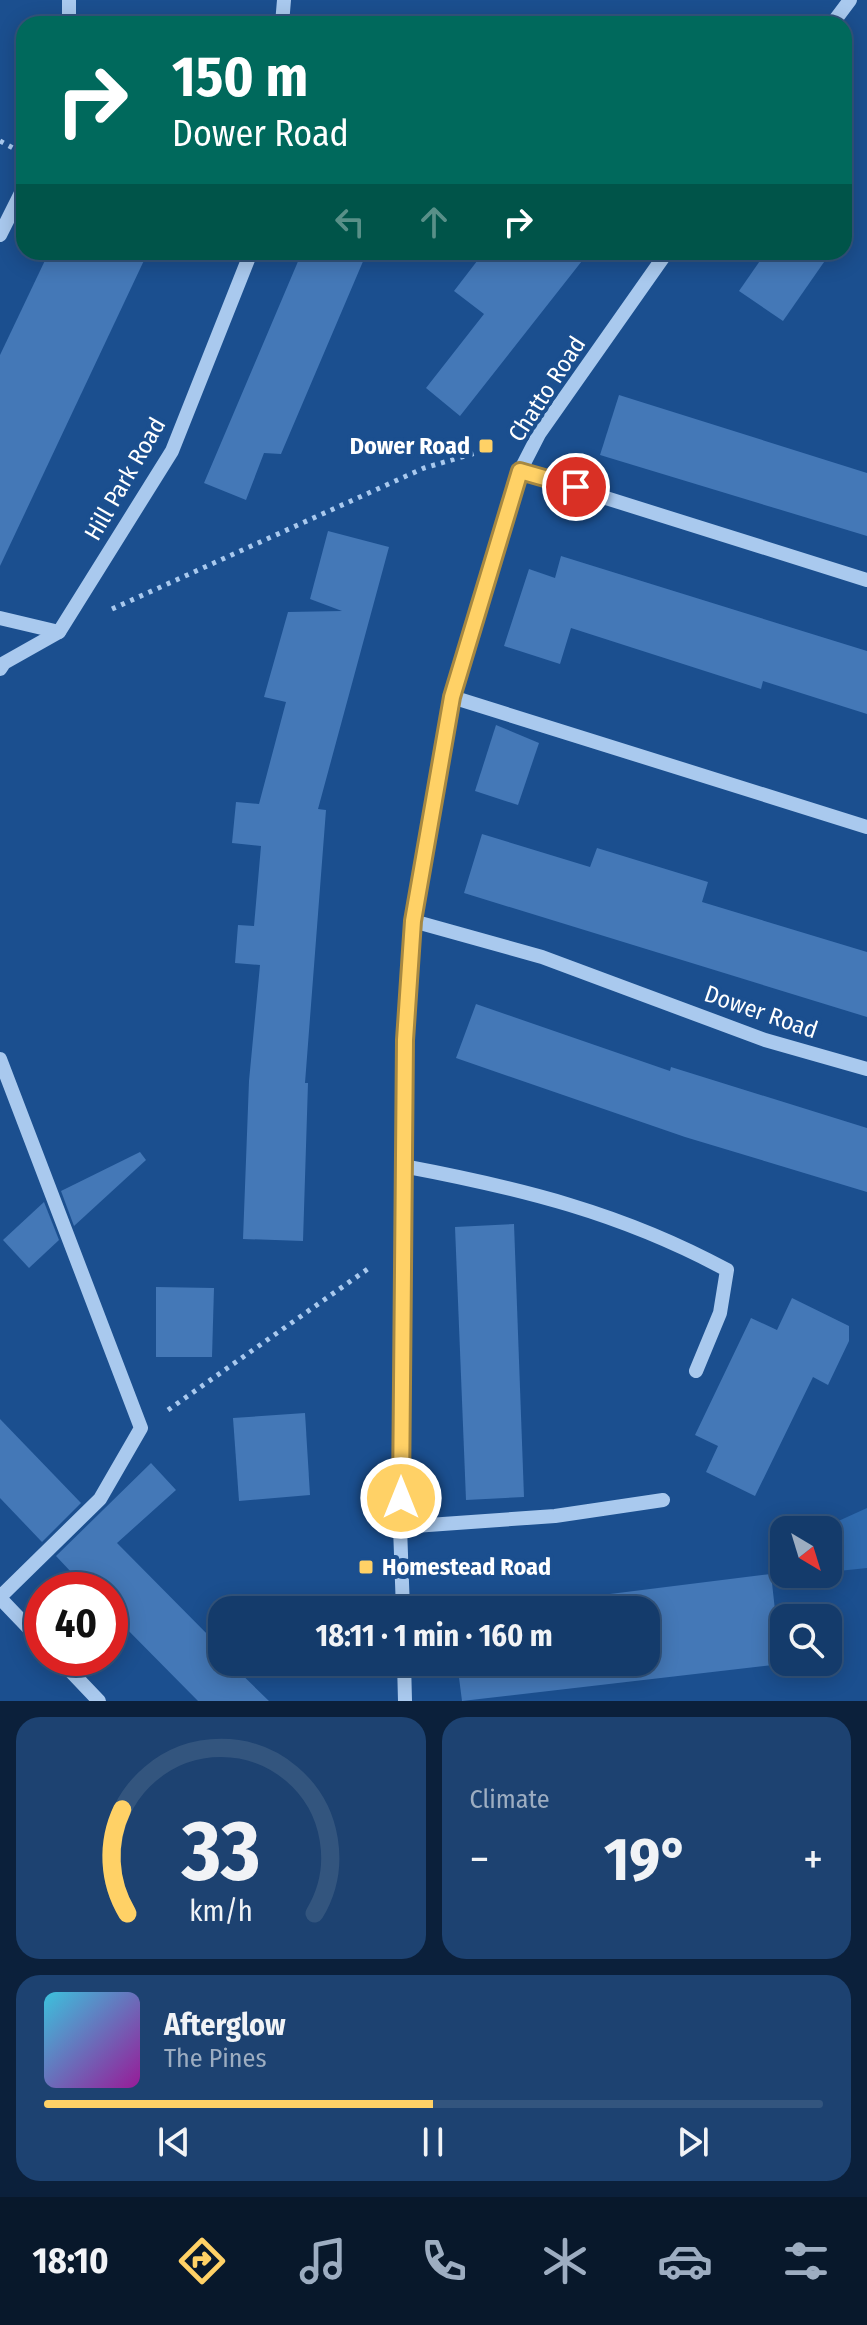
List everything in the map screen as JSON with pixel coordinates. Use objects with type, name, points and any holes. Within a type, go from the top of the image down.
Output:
[{"type":"street","points":[[0,235],[16,203]]},
{"type":"street","name":"Hill Park Road","points":[[59,632],[172,451],[248,260]]},
{"type":"street","name":"Chatto Road","points":[[402,1596],[400,1527],[405,1040],[413,921],[452,697],[520,471],[539,434],[661,260]]},
{"type":"street","points":[[520,471],[867,580]]},
{"type":"street","points":[[0,618],[59,632]]},
{"type":"street","points":[[0,669],[4,663],[59,632]]},
{"type":"street","points":[[452,697],[867,827]]},
{"type":"street","name":"Dower Road","points":[[413,921],[542,957],[765,1040],[867,1069]]},
{"type":"street","points":[[0,1059],[141,1428],[100,1499],[0,1598],[24,1623]]},
{"type":"street","points":[[403,1166],[517,1188],[667,1237],[727,1270],[720,1313],[696,1371]]},
{"type":"street","points":[[400,1527],[555,1516],[663,1500]]},
{"type":"street","points":[[75,1676],[99,1701]]},
{"type":"street","points":[[404,1676],[405,1701]]},
{"type":"path","points":[[59,632],[424,468],[539,434]]},
{"type":"path","points":[[141,1428],[403,1245]]},
{"type":"shaded area","points":[[867,1508],[867,1568],[842,1571],[842,1519]]},
{"type":"building","points":[[45,260],[144,260],[0,566],[0,355]]},
{"type":"building","points":[[299,260],[364,260],[281,454],[264,453],[246,500],[204,483]]},
{"type":"building","points":[[478,260],[583,260],[460,416],[426,388],[484,314],[454,291]]},
{"type":"building","points":[[760,260],[825,260],[783,321],[739,291]]},
{"type":"building","points":[[619,395],[867,473],[867,536],[600,455]]},
{"type":"building","points":[[328,531],[389,547],[318,809],[326,810],[305,1083],[308,1083],[303,1241],[243,1239],[249,1081],[260,965],[235,963],[238,925],[254,926],[261,846],[232,843],[236,802],[259,804],[286,702],[264,697],[288,612],[342,611],[310,599]]},
{"type":"building","points":[[561,556],[867,651],[867,714],[763,681],[761,689],[571,628],[560,664],[504,646],[529,569],[555,578]]},
{"type":"building","points":[[496,725],[539,743],[518,805],[475,791]]},
{"type":"building","points":[[482,834],[590,867],[597,848],[708,882],[702,902],[867,952],[867,1017],[464,893]]},
{"type":"building","points":[[476,1004],[670,1071],[671,1067],[867,1128],[867,1192],[685,1137],[456,1058]]},
{"type":"building","points":[[140,1152],[146,1160],[74,1226],[61,1191]]},
{"type":"building","points":[[44,1202],[59,1240],[29,1268],[3,1240]]},
{"type":"building","points":[[514,1224],[524,1497],[466,1500],[455,1227]]},
{"type":"building","points":[[156,1287],[214,1288],[212,1357],[156,1357]]},
{"type":"building","points":[[792,1298],[849,1326],[849,1341],[828,1385],[813,1377],[755,1496],[706,1472],[718,1446],[695,1435],[751,1318],[777,1330]]},
{"type":"building","points":[[305,1413],[310,1495],[239,1501],[233,1418]]},
{"type":"building","points":[[0,1419],[81,1503],[42,1542],[0,1498]]},
{"type":"building","points":[[151,1463],[176,1490],[117,1543],[208,1635],[208,1676],[243,1676],[269,1701],[198,1701],[128,1630],[128,1572],[71,1572],[56,1556]]},
{"type":"building","points":[[770,1574],[774,1604],[770,1604],[770,1665],[462,1701],[459,1676],[660,1676],[660,1596],[594,1596]]},
{"type":"place","name":"Dower Road","points":[[486,446]]},
{"type":"place","name":"Homestead Road","points":[[366,1567]]},
{"type":"route","points":[[401,1498],[405,1040],[413,921],[452,697],[477,623],[520,471],[576,487]]}]
